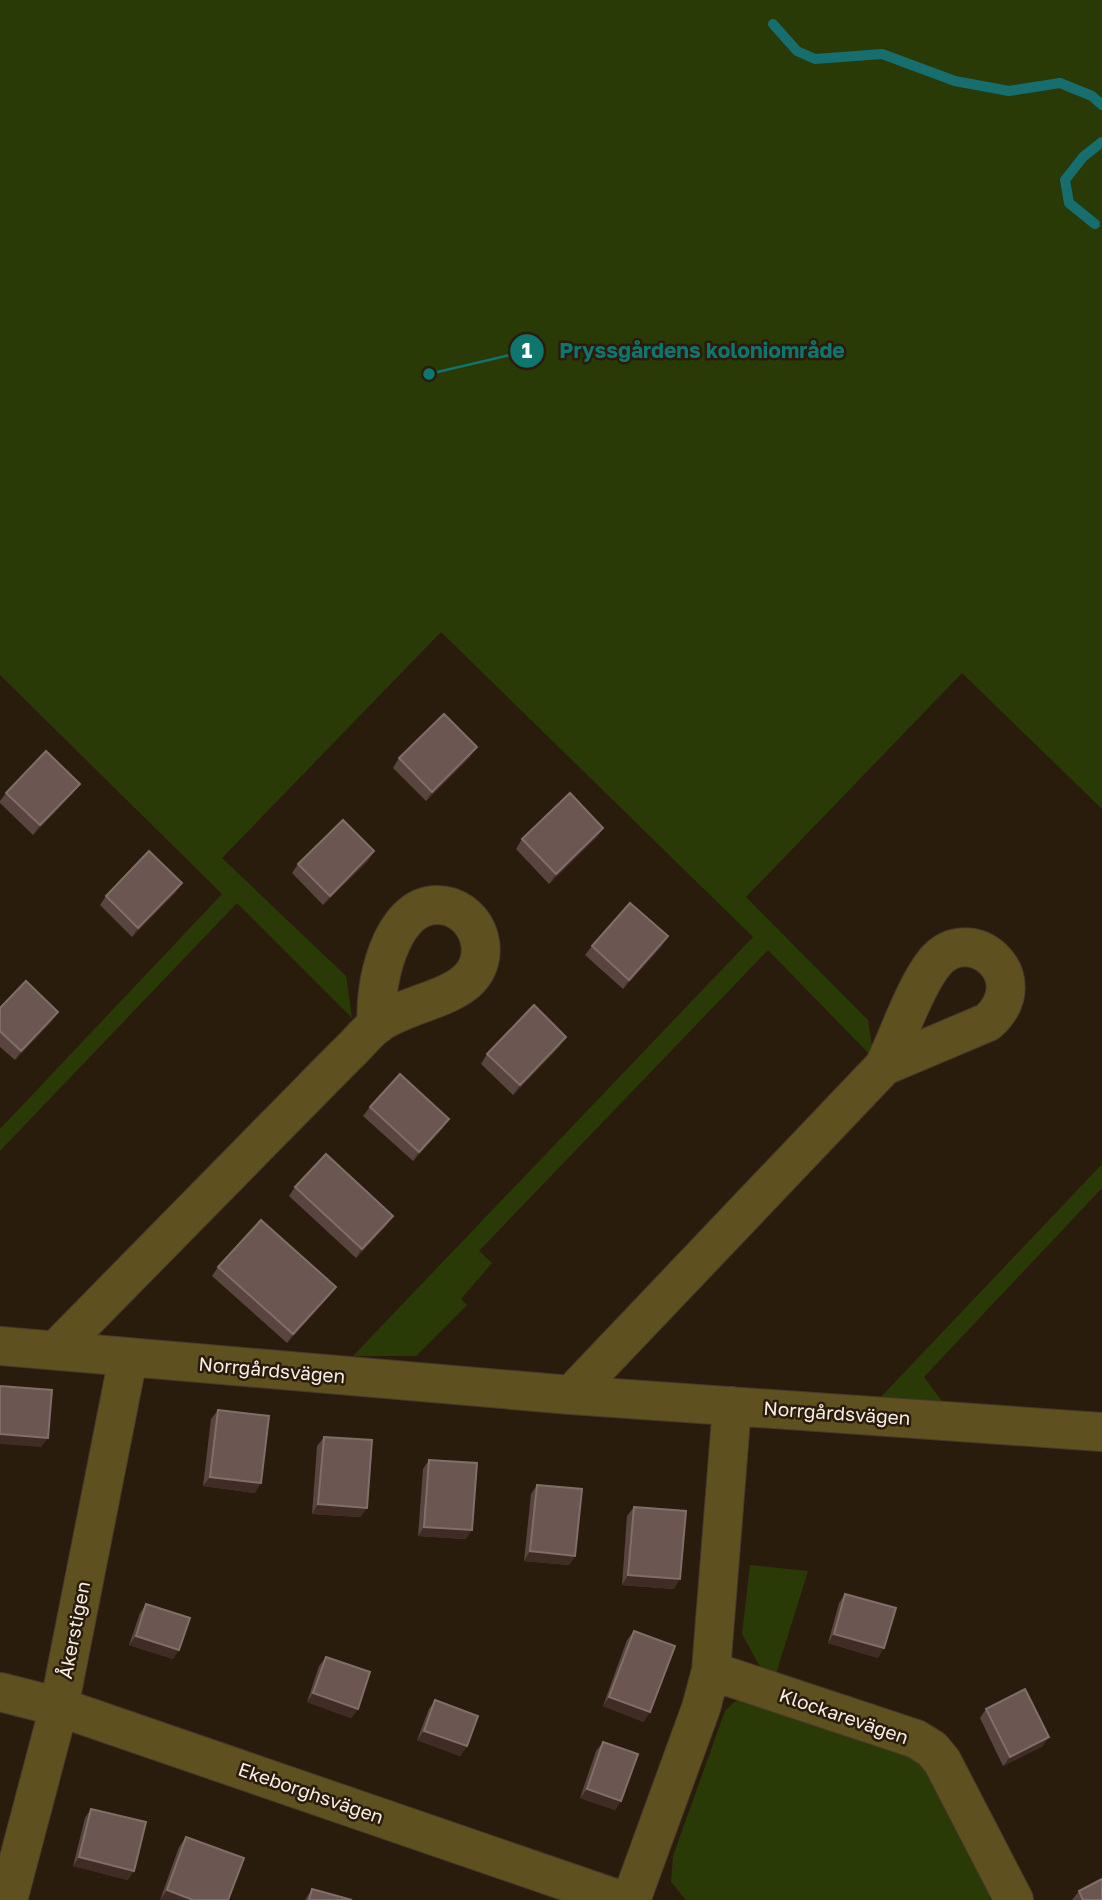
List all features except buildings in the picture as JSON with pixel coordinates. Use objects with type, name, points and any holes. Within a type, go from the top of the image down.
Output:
[{"type":"street","points":[[56,1350],[377,1025]]},
{"type":"street","points":[[571,1395],[884,1066]]},
{"type":"street","name":"Norrgårdsvägen","points":[[0,1346],[571,1395],[1102,1432]]},
{"type":"street","name":"Åkerstigen","points":[[8,1900],[59,1707],[128,1357]]},
{"type":"street","points":[[631,1900],[701,1708],[711,1671],[732,1406]]},
{"type":"street","name":"Klockarevägen","points":[[711,1671],[916,1739],[932,1749],[942,1761],[1014,1900]]},
{"type":"street","name":"Ekeborghsvägen","points":[[0,1692],[59,1707],[620,1900]]},
{"type":"green space","points":[[0,0],[1102,0],[1102,809],[962,673],[746,897],[868,1020],[874,1059],[768,950],[479,1251],[492,1263],[461,1299],[467,1305],[416,1356],[353,1356],[753,937],[441,632],[222,858],[346,976],[352,1018],[237,903],[0,1151],[0,1129],[222,894],[0,675]]},
{"type":"green space","points":[[1102,1164],[1102,1188],[924,1377],[944,1404],[879,1399]]},
{"type":"green space","points":[[750,1565],[808,1571],[775,1677],[763,1672],[742,1634]]},
{"type":"green space","points":[[754,1698],[909,1752],[930,1773],[997,1900],[686,1900],[671,1882],[673,1856],[725,1711],[734,1702]]},
{"type":"waterway","points":[[773,24],[797,51],[815,59],[882,54],[955,81],[1009,91],[1060,83],[1092,96],[1102,105]]},
{"type":"waterway","points":[[1095,224],[1069,203],[1065,180],[1083,157],[1102,142]]},
{"type":"place","name":"Pryssgårdens koloniområde","points":[[429,374]]}]
